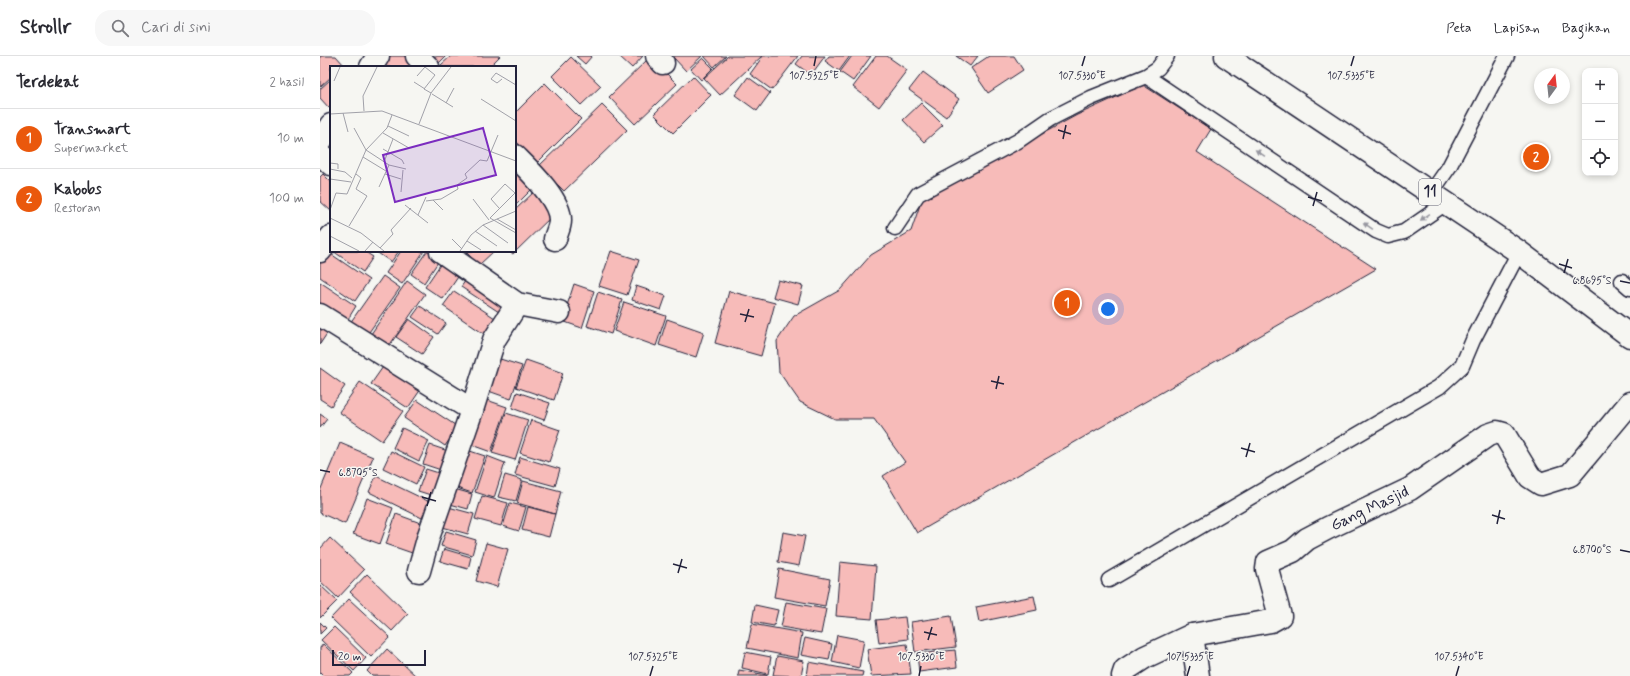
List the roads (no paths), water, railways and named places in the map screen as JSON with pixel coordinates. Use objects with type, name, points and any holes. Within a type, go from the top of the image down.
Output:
[{"type":"main road","points":[[372,66],[378,56]]},
{"type":"main road","points":[[417,56],[427,66]]},
{"type":"main road","name":"11","points":[[1226,56],[1518,252],[1630,336]]},
{"type":"main road","points":[[320,142],[330,127]]},
{"type":"main road","points":[[320,153],[330,163]]},
{"type":"main road","points":[[516,157],[543,185],[557,210],[560,221],[555,239]]},
{"type":"main road","points":[[320,251],[330,237]]},
{"type":"main road","points":[[442,252],[518,304],[559,312]]},
{"type":"main road","points":[[419,570],[429,535],[472,410],[494,340],[518,304]]},
{"type":"main road","points":[[320,315],[472,410]]},
{"type":"main road","name":"Gang Masjid","points":[[1123,676],[1125,670],[1145,657],[1192,635],[1271,621],[1280,616],[1267,569],[1268,562],[1293,551],[1307,539],[1328,528],[1410,489],[1488,434],[1497,432],[1504,434],[1530,477],[1541,484],[1570,475],[1630,402]]},
{"type":"main road","points":[[1192,635],[1198,676]]},
{"type":"lane","points":[[894,228],[918,194],[1018,141],[1057,116],[1091,98],[1146,76],[1158,68],[1167,56]]},
{"type":"lane","points":[[1146,76],[1376,231],[1388,236],[1404,232],[1438,198],[1449,167],[1506,56]]},
{"type":"lane","points":[[1109,580],[1439,387],[1462,366],[1473,340],[1518,252]]},
{"type":"place","name":"Kabobs","points":[[1536,157]]},
{"type":"place","name":"Transmart","points":[[1067,303]]}]
